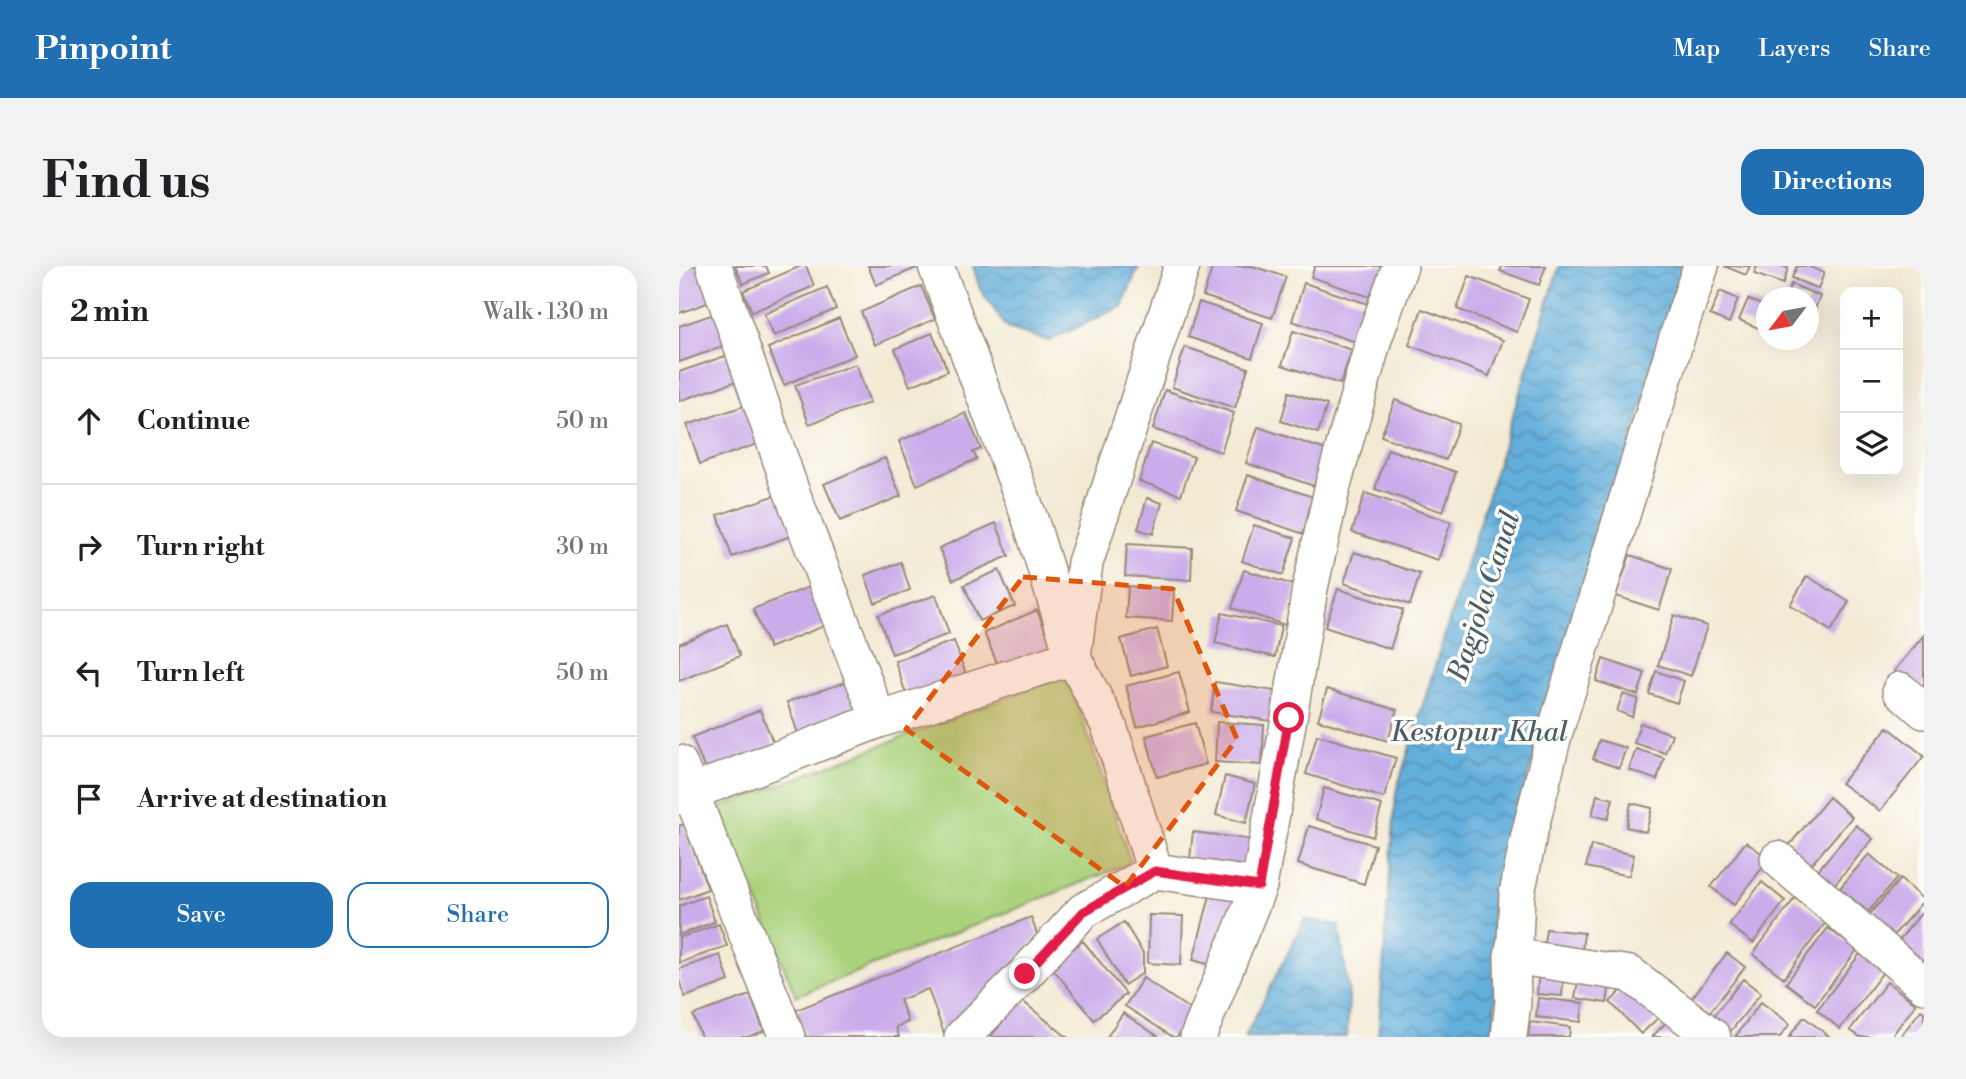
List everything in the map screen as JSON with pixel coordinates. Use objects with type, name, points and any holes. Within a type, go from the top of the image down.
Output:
[{"type":"street","points":[[714,266],[791,490],[879,720]]},
{"type":"street","points":[[936,266],[1030,519],[1073,657],[1109,726],[1155,871]]},
{"type":"street","points":[[1073,657],[1085,563],[1182,266]]},
{"type":"street","points":[[1198,1037],[1259,886],[1310,587],[1332,485],[1374,339],[1400,266]]},
{"type":"street","points":[[1509,1037],[1517,894],[1529,835],[1554,735],[1701,266]]},
{"type":"street","points":[[787,1037],[682,784],[1073,657]]},
{"type":"street","points":[[1778,859],[1924,985]]},
{"type":"street","points":[[962,1037],[1083,912],[1155,871],[1259,886]]},
{"type":"street","points":[[1512,956],[1630,974],[1713,1037]]},
{"type":"highlighted area","points":[[1023,577],[1173,589],[1237,739],[1125,887],[906,729]]},
{"type":"green space","points":[[1067,674],[1131,863],[796,996],[719,808]]},
{"type":"water","points":[[973,266],[1139,266],[1122,306],[1049,341],[1007,328],[980,289]]},
{"type":"water","name":"Kestopur Khal","points":[[1559,266],[1685,266],[1506,848],[1493,1037],[1378,1037],[1396,792]]},
{"type":"water","points":[[1305,919],[1339,925],[1349,996],[1347,1037],[1245,1037]]},
{"type":"building","points":[[689,266],[701,266],[713,301],[679,313],[679,270]]},
{"type":"building","points":[[735,266],[766,266],[769,273],[743,284]]},
{"type":"building","points":[[806,266],[814,286],[752,312],[743,291]]},
{"type":"building","points":[[868,266],[921,266],[876,285]]},
{"type":"building","points":[[1213,266],[1252,266],[1286,277],[1272,318],[1203,296]]},
{"type":"building","points":[[1315,266],[1383,266],[1373,298],[1311,277]]},
{"type":"building","points":[[1502,266],[1546,266],[1539,285],[1500,271]]},
{"type":"building","points":[[1724,266],[1750,266],[1746,275]]},
{"type":"building","points":[[1757,266],[1788,268],[1783,284],[1754,274]]},
{"type":"building","points":[[1797,266],[1808,266],[1824,273],[1819,287],[1792,278]]},
{"type":"building","points":[[1469,276],[1529,299],[1517,332],[1457,309]]},
{"type":"building","points":[[1304,283],[1371,305],[1359,343],[1292,321]]},
{"type":"building","points":[[921,286],[935,319],[875,345],[861,312]]},
{"type":"building","points":[[827,287],[836,309],[774,336],[764,314]]},
{"type":"building","points":[[1720,291],[1738,299],[1729,323],[1710,315]]},
{"type":"building","points":[[1748,299],[1756,303],[1756,327],[1739,320]]},
{"type":"building","points":[[1199,302],[1263,323],[1252,358],[1188,337]]},
{"type":"building","points":[[1422,309],[1503,340],[1489,376],[1409,345]]},
{"type":"building","points":[[720,312],[731,344],[679,362],[679,326]]},
{"type":"building","points":[[839,318],[855,355],[784,385],[768,348]]},
{"type":"building","points":[[1293,331],[1352,350],[1340,384],[1282,365]]},
{"type":"building","points":[[932,333],[948,371],[910,386],[895,349]]},
{"type":"building","points":[[1185,347],[1248,368],[1235,408],[1172,387]]},
{"type":"building","points":[[731,354],[740,380],[679,401],[679,372]]},
{"type":"building","points":[[856,364],[870,403],[809,424],[795,385]]},
{"type":"building","points":[[1165,390],[1234,413],[1221,452],[1153,429]]},
{"type":"building","points":[[1289,392],[1327,405],[1318,433],[1281,421]]},
{"type":"building","points":[[1395,400],[1459,424],[1446,460],[1381,436]]},
{"type":"building","points":[[750,404],[763,442],[700,464],[687,425]]},
{"type":"building","points":[[966,413],[981,449],[973,452],[977,459],[917,485],[899,441]]},
{"type":"building","points":[[1258,427],[1326,450],[1314,486],[1246,463]]},
{"type":"building","points":[[1151,443],[1194,457],[1181,495],[1139,481]]},
{"type":"building","points":[[1388,449],[1456,472],[1443,512],[1375,489]]},
{"type":"building","points":[[885,458],[901,496],[840,521],[824,484]]},
{"type":"building","points":[[1248,475],[1316,498],[1304,534],[1236,511]]},
{"type":"building","points":[[785,492],[799,533],[732,557],[718,515]]},
{"type":"building","points":[[1365,493],[1451,522],[1438,560],[1352,532]]},
{"type":"building","points":[[1147,498],[1162,503],[1153,534],[1138,529]]},
{"type":"building","points":[[996,523],[1009,556],[953,580],[939,548]]},
{"type":"building","points":[[1254,525],[1295,538],[1283,575],[1242,561]]},
{"type":"building","points":[[1127,544],[1192,548],[1191,580],[1125,576]]},
{"type":"building","points":[[1354,552],[1420,574],[1410,605],[1344,583]]},
{"type":"building","points":[[1630,555],[1672,569],[1659,610],[1616,596]]},
{"type":"building","points":[[901,562],[910,590],[875,603],[865,575]]},
{"type":"building","points":[[999,570],[1015,606],[979,621],[964,585]]},
{"type":"building","points":[[1244,570],[1297,586],[1285,625],[1232,608]]},
{"type":"building","points":[[1807,576],[1849,602],[1831,631],[1790,605]]},
{"type":"building","points":[[819,583],[834,622],[769,648],[753,609]]},
{"type":"building","points":[[1128,586],[1174,589],[1172,621],[1126,618]]},
{"type":"building","points":[[1338,589],[1403,610],[1390,649],[1325,627]]},
{"type":"building","points":[[936,595],[949,634],[892,654],[878,615]]},
{"type":"building","points":[[1037,610],[1054,650],[1001,672],[984,633]]},
{"type":"building","points":[[1222,613],[1281,626],[1275,657],[1215,643]]},
{"type":"building","points":[[1674,615],[1707,626],[1691,676],[1658,665]]},
{"type":"building","points":[[727,624],[740,656],[679,681],[679,644]]},
{"type":"building","points":[[1157,629],[1167,666],[1131,676],[1121,639]]},
{"type":"building","points":[[1924,635],[1924,684],[1918,691],[1894,671]]},
{"type":"building","points":[[954,641],[968,680],[908,700],[895,661]]},
{"type":"building","points":[[1603,659],[1645,673],[1638,695],[1596,681]]},
{"type":"building","points":[[1656,671],[1684,681],[1677,703],[1649,694]]},
{"type":"building","points":[[1179,672],[1190,712],[1137,727],[1126,686]]},
{"type":"building","points":[[857,678],[870,715],[800,739],[787,702]]},
{"type":"building","points":[[1215,682],[1275,691],[1271,721],[1211,712]]},
{"type":"building","points":[[1327,689],[1397,710],[1388,741],[1318,720]]},
{"type":"building","points":[[1623,694],[1638,699],[1632,717],[1617,711]]},
{"type":"building","points":[[760,710],[775,747],[707,775],[692,737]]},
{"type":"building","points":[[1217,722],[1264,725],[1262,765],[1215,762]]},
{"type":"building","points":[[1195,723],[1206,764],[1157,777],[1146,736]]},
{"type":"building","points":[[1640,723],[1672,734],[1665,753],[1634,743]]},
{"type":"building","points":[[1888,727],[1924,756],[1880,811],[1841,783]]},
{"type":"building","points":[[1317,735],[1396,758],[1384,798],[1306,774]]},
{"type":"building","points":[[1599,740],[1626,748],[1619,768],[1593,759]]},
{"type":"building","points":[[1636,749],[1664,758],[1657,780],[1629,770]]},
{"type":"building","points":[[1225,776],[1255,784],[1246,823],[1216,815]]},
{"type":"building","points":[[1324,788],[1382,805],[1373,837],[1316,819]]},
{"type":"building","points":[[1597,795],[1613,799],[1608,819],[1592,815]]},
{"type":"building","points":[[1829,797],[1852,817],[1809,867],[1786,849]]},
{"type":"building","points":[[1631,803],[1652,808],[1646,832],[1626,827]]},
{"type":"building","points":[[684,824],[708,889],[679,900],[679,826]]},
{"type":"building","points":[[1856,825],[1873,839],[1829,891],[1812,877]]},
{"type":"building","points":[[1309,826],[1375,845],[1364,884],[1298,864]]},
{"type":"building","points":[[1193,832],[1261,841],[1258,867],[1190,859]]},
{"type":"building","points":[[1746,842],[1769,859],[1734,905],[1711,887]]},
{"type":"building","points":[[1591,845],[1634,855],[1629,876],[1586,867]]},
{"type":"building","points":[[1869,854],[1897,878],[1868,912],[1840,888]]},
{"type":"building","points":[[1900,879],[1924,900],[1893,936],[1869,915]]},
{"type":"building","points":[[1762,882],[1785,901],[1753,943],[1729,925]]},
{"type":"building","points":[[1211,892],[1242,900],[1223,968],[1193,960]]},
{"type":"building","points":[[706,896],[715,922],[679,935],[679,906]]},
{"type":"building","points":[[1795,898],[1826,922],[1784,978],[1753,954]]},
{"type":"building","points":[[1924,910],[1924,971],[1894,946]]},
{"type":"building","points":[[1149,915],[1183,916],[1181,965],[1148,963]]},
{"type":"building","points":[[1031,917],[1038,937],[945,1036],[928,989],[900,1000],[908,1022],[896,1027],[899,1037],[806,1037],[796,1010]]},
{"type":"building","points":[[1124,922],[1143,953],[1143,973],[1124,985],[1097,939]]},
{"type":"building","points":[[719,924],[727,946],[679,963],[679,938]]},
{"type":"building","points":[[1828,928],[1857,950],[1815,1005],[1786,983]]},
{"type":"building","points":[[1546,929],[1584,933],[1581,959],[1543,954]]},
{"type":"building","points":[[1083,941],[1126,994],[1094,1020],[1051,966]]},
{"type":"building","points":[[1727,953],[1745,967],[1709,1013],[1691,999]]},
{"type":"building","points":[[1860,954],[1883,972],[1840,1029],[1817,1010]]},
{"type":"building","points":[[720,955],[729,981],[685,997],[679,980],[679,969]]},
{"type":"building","points":[[1580,970],[1611,976],[1607,1003],[1575,998]]},
{"type":"building","points":[[1539,971],[1564,974],[1562,996],[1537,994]]},
{"type":"building","points":[[1143,978],[1194,1012],[1177,1037],[1125,1006]]},
{"type":"building","points":[[1743,979],[1761,993],[1730,1032],[1712,1018]]},
{"type":"building","points":[[1887,982],[1916,1004],[1891,1037],[1860,1037],[1850,1030]]},
{"type":"building","points":[[1629,983],[1661,1015],[1641,1034],[1610,1002]]},
{"type":"building","points":[[750,995],[764,1031],[747,1037],[701,1037],[693,1015]]},
{"type":"building","points":[[1538,998],[1583,1003],[1581,1022],[1536,1017]]},
{"type":"building","points":[[1021,1000],[1067,1037],[991,1036]]},
{"type":"building","points":[[1761,1002],[1790,1024],[1780,1037],[1735,1037]]},
{"type":"building","points":[[1921,1010],[1924,1012],[1924,1037],[1900,1037]]},
{"type":"building","points":[[1123,1013],[1159,1037],[1107,1037]]},
{"type":"building","points":[[1674,1014],[1698,1037],[1652,1037]]},
{"type":"building","points":[[1804,1017],[1830,1037],[1789,1037]]},
{"type":"building","points":[[1530,1022],[1570,1027],[1569,1037],[1528,1037]]},
{"type":"route","points":[[1025,974],[1083,912],[1155,871],[1259,886],[1289,718]]},
{"type":"water label","name":"Bagjola Canal","points":[[1483,596]]}]
